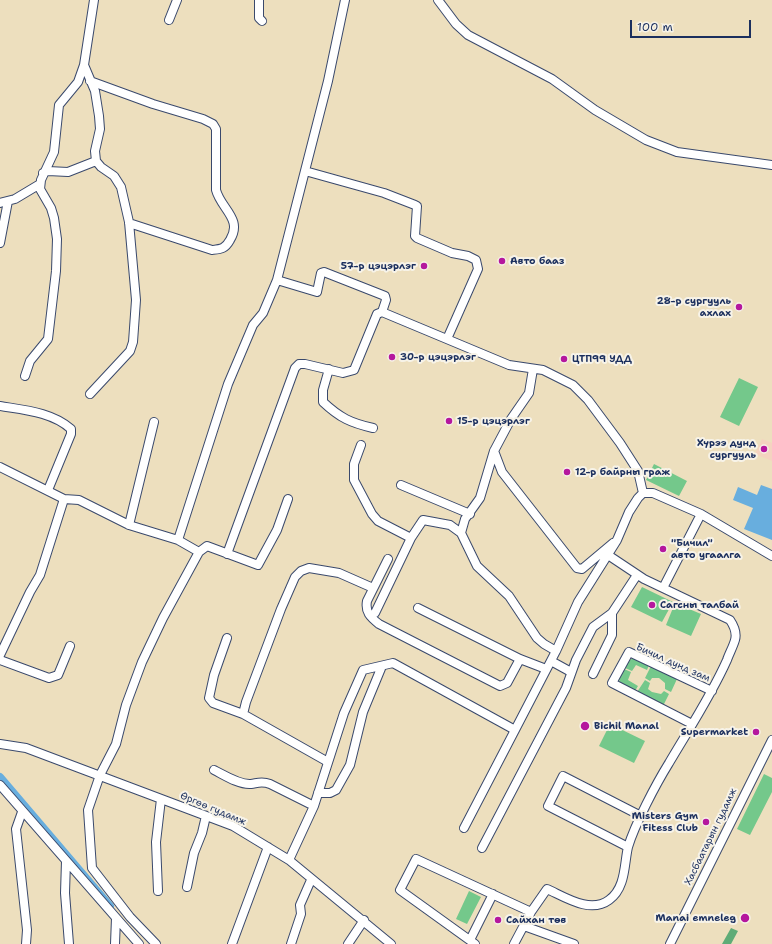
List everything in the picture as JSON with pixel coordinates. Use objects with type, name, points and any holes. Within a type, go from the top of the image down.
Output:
[{"type":"street","points":[[25,376],[30,361],[48,340],[56,270],[57,239],[54,218],[51,208],[40,189],[40,184],[43,173],[54,152],[59,105],[78,82],[84,65],[94,0]]},
{"type":"street","points":[[169,20],[177,0]]},
{"type":"street","points":[[259,0],[259,18],[262,21]]},
{"type":"street","points":[[178,540],[228,384],[253,324],[263,313],[277,280],[328,81],[345,0]]},
{"type":"street","points":[[438,0],[456,24],[468,35],[552,79],[595,110],[646,140],[677,152],[772,165]]},
{"type":"street","points":[[84,65],[95,91],[99,116],[100,129],[95,151],[96,161],[101,167],[114,176],[121,187],[129,223],[136,300],[132,342],[127,355],[90,394]]},
{"type":"street","points":[[90,81],[154,104],[203,119],[213,124],[216,129],[216,190],[218,198],[230,212],[234,220],[233,236],[227,246],[222,249],[212,250],[129,223]]},
{"type":"street","points":[[43,173],[48,171],[68,172],[96,161]]},
{"type":"street","points":[[305,171],[384,193],[415,204],[417,212],[415,236],[417,238],[452,253],[468,256],[476,260],[478,270],[447,339]]},
{"type":"street","points":[[0,243],[4,202],[15,199],[40,184]]},
{"type":"street","points":[[227,554],[247,503],[295,368],[299,364],[305,364],[343,373],[354,370],[377,314],[382,312],[386,300],[385,296],[324,272],[321,273],[317,292],[277,280]]},
{"type":"street","points":[[382,312],[509,366],[549,372],[573,385],[588,400],[638,471],[643,494]]},
{"type":"street","points":[[462,533],[465,519],[480,498],[494,451],[511,419],[530,393],[533,369]]},
{"type":"street","points":[[329,370],[323,390],[323,402],[338,416],[358,424],[374,428]]},
{"type":"street","points":[[0,406],[43,413],[65,424],[71,429],[71,434],[48,490]]},
{"type":"street","points":[[130,525],[154,422]]},
{"type":"street","points":[[362,446],[354,464],[354,480],[372,514],[378,521],[411,538]]},
{"type":"street","points":[[494,451],[502,472],[577,568],[582,569],[617,540]]},
{"type":"street","points":[[0,467],[64,499],[79,500],[130,525],[178,540],[199,552]]},
{"type":"street","points":[[401,485],[470,514]]},
{"type":"street","points":[[464,828],[551,661],[578,602],[617,540],[629,512],[638,498],[643,494],[653,493],[701,514],[772,556]]},
{"type":"street","points":[[0,655],[24,602],[40,575],[64,499]]},
{"type":"street","points":[[156,944],[130,917],[92,868],[88,810],[100,775],[116,744],[126,705],[142,662],[163,618],[199,552],[207,546],[258,565],[277,530],[288,499]]},
{"type":"street","points":[[663,588],[701,514]]},
{"type":"street","points":[[375,613],[411,538],[422,520],[450,525],[462,533],[476,566],[509,596],[536,638],[556,651]]},
{"type":"street","name":"Бичил дунд зам","points":[[514,944],[531,912],[547,888],[580,904],[598,905],[610,900],[619,888],[626,867],[628,847],[642,816],[665,770],[712,691],[735,639],[735,627],[730,620],[637,575],[608,555]]},
{"type":"street","points":[[388,559],[373,588],[365,608],[367,613],[379,624],[500,686],[507,683],[520,659]]},
{"type":"street","points":[[243,714],[246,702],[281,609],[295,577],[302,571],[309,568],[338,574],[373,588]]},
{"type":"street","points":[[482,848],[566,688],[571,672],[593,627],[612,613],[637,575]]},
{"type":"street","points":[[418,608],[520,659],[546,669]]},
{"type":"street","points":[[593,674],[612,635],[612,613]]},
{"type":"street","points":[[227,638],[214,675],[209,698],[213,703],[243,714],[328,762]]},
{"type":"street","points":[[0,660],[49,678],[58,675],[70,646]]},
{"type":"street","name":"Бичил дунд зам","points":[[692,724],[612,683],[629,652],[712,691]]},
{"type":"street","points":[[551,661],[571,672]]},
{"type":"street","points":[[289,860],[314,806],[344,712],[358,678],[363,670],[393,663],[514,730]]},
{"type":"street","points":[[318,793],[330,793],[336,790],[350,765],[363,712],[382,666]]},
{"type":"street","name":"Хасбаатарын гудамж","points":[[670,944],[772,740]]},
{"type":"street","name":"Өргөө гудамж","points":[[0,744],[26,748],[233,826],[289,860],[311,880],[364,920],[391,944]]},
{"type":"street","points":[[214,770],[234,780],[245,783],[250,784],[264,782],[270,784],[314,806]]},
{"type":"street","points":[[628,847],[548,806],[563,776],[642,816]]},
{"type":"street","points":[[0,785],[22,812],[139,944]]},
{"type":"street","points":[[158,891],[156,842],[161,798]]},
{"type":"street","points":[[22,812],[16,829],[27,930],[26,944]]},
{"type":"street","points":[[187,887],[194,853],[202,833],[206,816]]},
{"type":"street","points":[[232,944],[268,847]]},
{"type":"street","points":[[493,894],[473,942],[400,890],[416,860],[493,894],[531,912]]},
{"type":"street","points":[[66,861],[65,893],[69,944]]},
{"type":"street","points":[[291,944],[301,914],[300,905],[311,880]]},
{"type":"street","points":[[115,944],[116,918]]},
{"type":"street","points":[[348,944],[364,920]]},
{"type":"street","points":[[524,926],[574,944]]},
{"type":"shaded area","points":[[762,439],[772,443],[772,461],[755,454]]},
{"type":"green space","points":[[739,378],[758,387],[739,426],[720,417]]},
{"type":"green space","points":[[654,464],[687,481],[679,496],[646,480]]},
{"type":"green space","name":"Сагсны талбай","points":[[642,587],[673,602],[662,622],[631,607]]},
{"type":"green space","points":[[675,603],[701,614],[691,636],[666,625]]},
{"type":"green space","points":[[633,658],[649,665],[647,670],[636,665],[632,671],[625,668]]},
{"type":"green space","points":[[651,666],[677,679],[671,692],[665,689],[665,683],[659,678],[652,678],[650,681],[645,678]]},
{"type":"green space","points":[[624,669],[631,672],[628,680],[638,686],[635,691],[620,683],[619,679]]},
{"type":"green space","points":[[645,680],[650,683],[648,689],[652,692],[661,694],[664,691],[669,694],[663,706],[637,692]]},
{"type":"green space","points":[[610,724],[645,741],[634,763],[599,746]]},
{"type":"green space","points":[[764,774],[772,778],[772,792],[750,835],[737,829]]},
{"type":"green space","points":[[469,891],[481,897],[467,924],[456,919]]},
{"type":"green space","points":[[731,928],[738,931],[731,944],[722,944]]},
{"type":"water","points":[[761,485],[772,489],[772,540],[744,529],[753,508],[733,500],[738,487],[757,495]]},
{"type":"waterway","points":[[0,777],[110,906]]},
{"type":"place","name":"Авто бааз","points":[[502,261]]},
{"type":"place","name":"57-р цэцэрлэг","points":[[424,266]]},
{"type":"place","name":"28-р сургууль ахлах","points":[[739,307]]},
{"type":"place","name":"30-р цэцэрлэг","points":[[392,357]]},
{"type":"place","name":"ЦТП99 УДД","points":[[564,359]]},
{"type":"place","name":"15-р цэцэрлэг","points":[[449,421]]},
{"type":"place","name":"Хүрээ дунд сургууль","points":[[764,449]]},
{"type":"place","name":"12-р байрны граж","points":[[567,472]]},
{"type":"place","name":"\"Бичил\" авто угаалга","points":[[663,549]]},
{"type":"place","name":"Сагсны талбай","points":[[652,605]]},
{"type":"place","name":"Bichil Manal","points":[[585,726]]},
{"type":"place","name":"Supermarket","points":[[756,732]]},
{"type":"place","name":"Misters Gym Fitess Club","points":[[706,822]]},
{"type":"place","name":"Manai emneleg","points":[[745,918]]},
{"type":"place","name":"Сайхан төв","points":[[498,920]]}]
